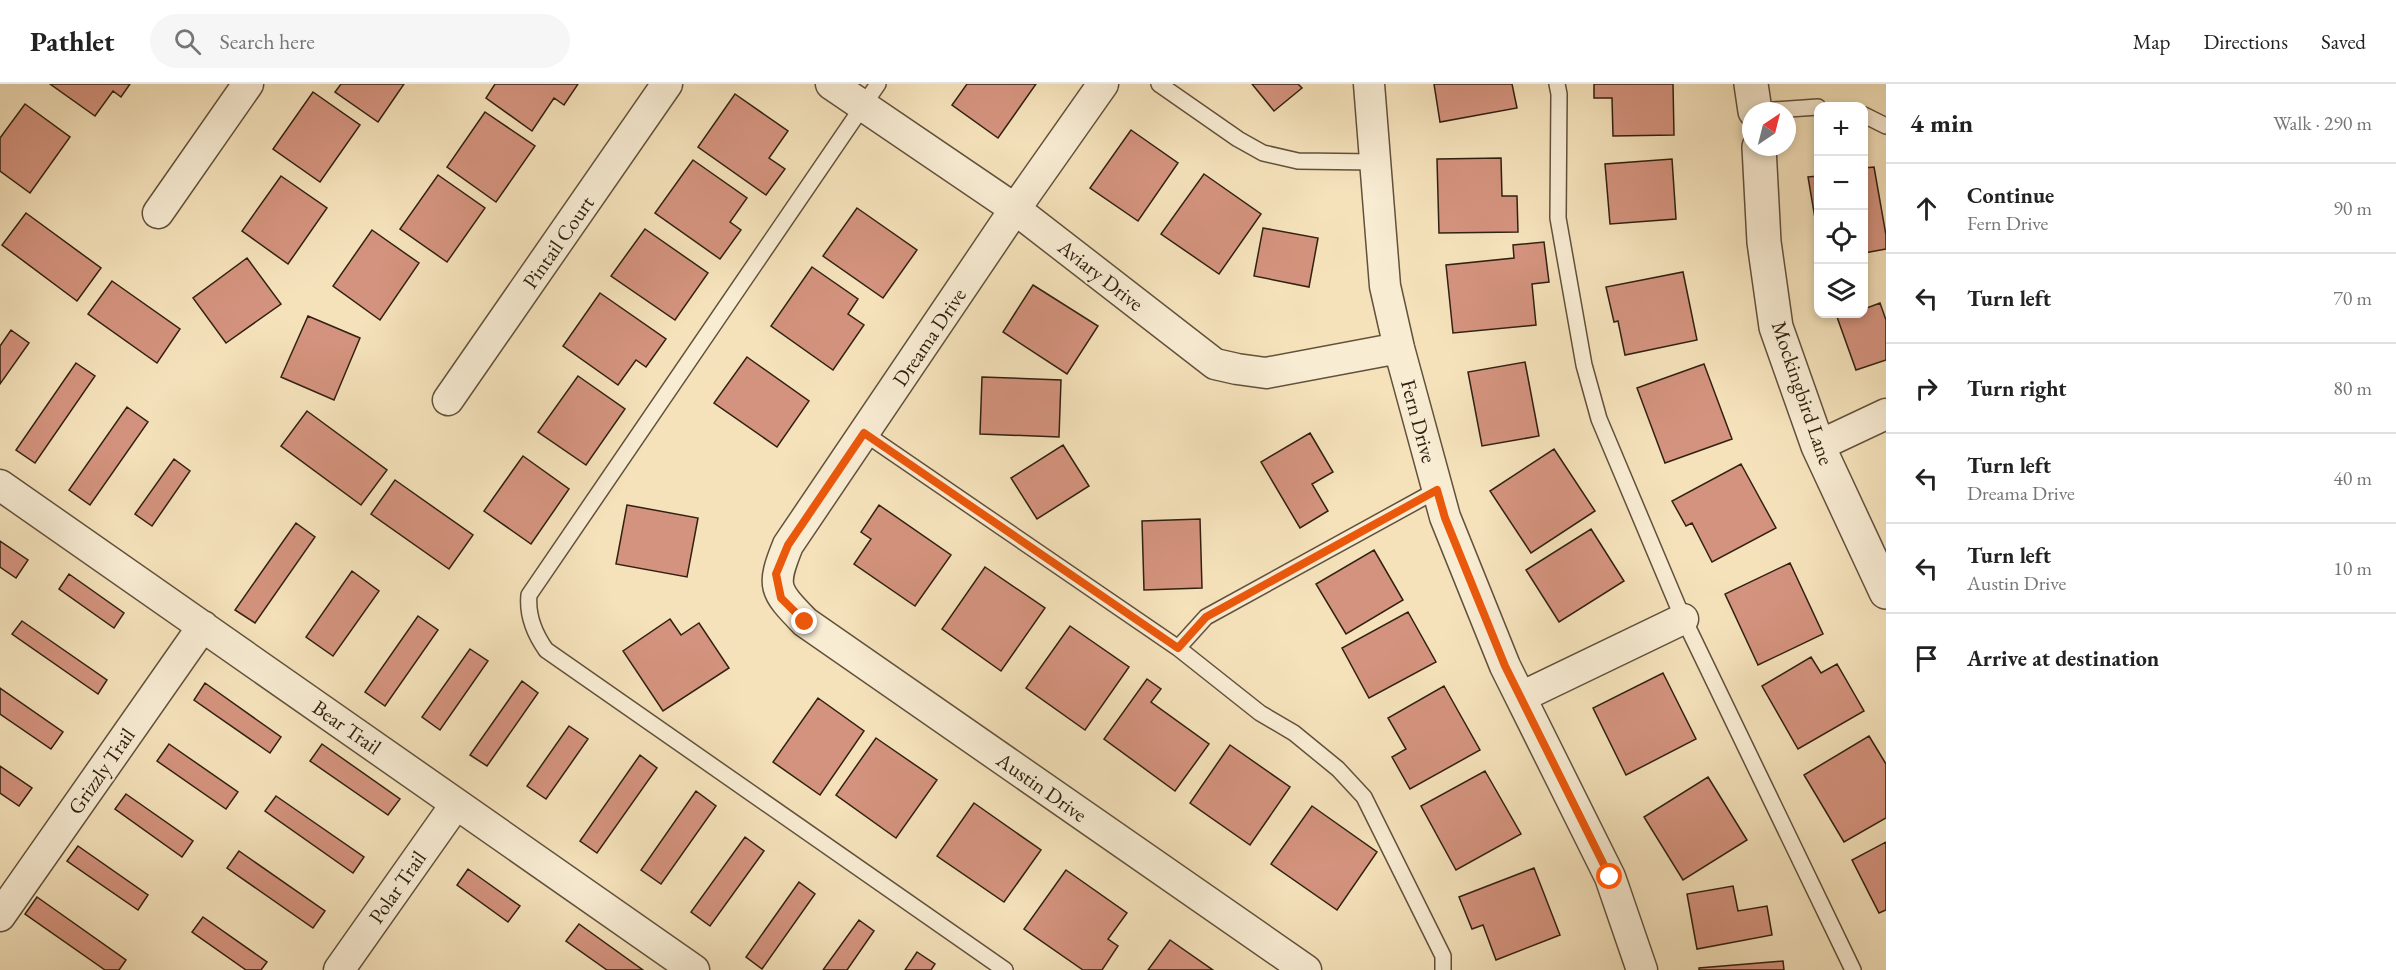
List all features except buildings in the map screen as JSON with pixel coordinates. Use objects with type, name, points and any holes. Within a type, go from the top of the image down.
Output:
[{"type":"street","points":[[158,213],[248,84]]},
{"type":"street","name":"Pintail Court","points":[[448,400],[667,84]]},
{"type":"street","name":"Aviary Drive","points":[[831,84],[870,95],[1215,363],[1266,373],[1399,348]]},
{"type":"street","name":"Dreama Drive","points":[[781,598],[776,574],[788,545],[1015,209],[1103,84]]},
{"type":"street","name":"Fern Drive","points":[[1369,84],[1385,286],[1399,348],[1445,518],[1505,666],[1610,877],[1642,970]]},
{"type":"street","points":[[1751,84],[1754,102]]},
{"type":"street","name":"Mockingbird Lane","points":[[1759,156],[1764,242],[1776,327],[1818,447],[1886,592]]},
{"type":"street","points":[[1818,447],[1886,414]]},
{"type":"street","name":"Bear Trail","points":[[0,485],[694,970]]},
{"type":"street","name":"Austin Drive","points":[[781,598],[805,622],[1306,970]]},
{"type":"street","points":[[1521,697],[1683,619]]},
{"type":"street","name":"Grizzly Trail","points":[[0,916],[203,626]]},
{"type":"street","name":"Polar Trail","points":[[339,970],[456,804]]},
{"type":"lane","points":[[1159,84],[1238,139],[1263,153],[1298,161],[1375,162]]},
{"type":"lane","points":[[1557,84],[1559,94],[1558,218],[1584,365],[1599,419],[1683,619],[1853,970]]},
{"type":"lane","points":[[870,95],[529,595],[528,607],[538,638],[546,650],[1005,970]]},
{"type":"lane","points":[[1796,108],[1814,107]]},
{"type":"lane","points":[[1868,117],[1886,126]]},
{"type":"lane","points":[[864,433],[1178,648],[1260,713],[1293,733],[1338,769],[1364,797],[1443,956],[1443,970]]},
{"type":"lane","points":[[1178,648],[1206,617],[1437,490]]},
{"type":"route","points":[[805,622],[781,598],[776,574],[788,545],[864,433],[1178,648],[1206,617],[1437,490],[1445,518],[1505,666],[1610,877]]}]
